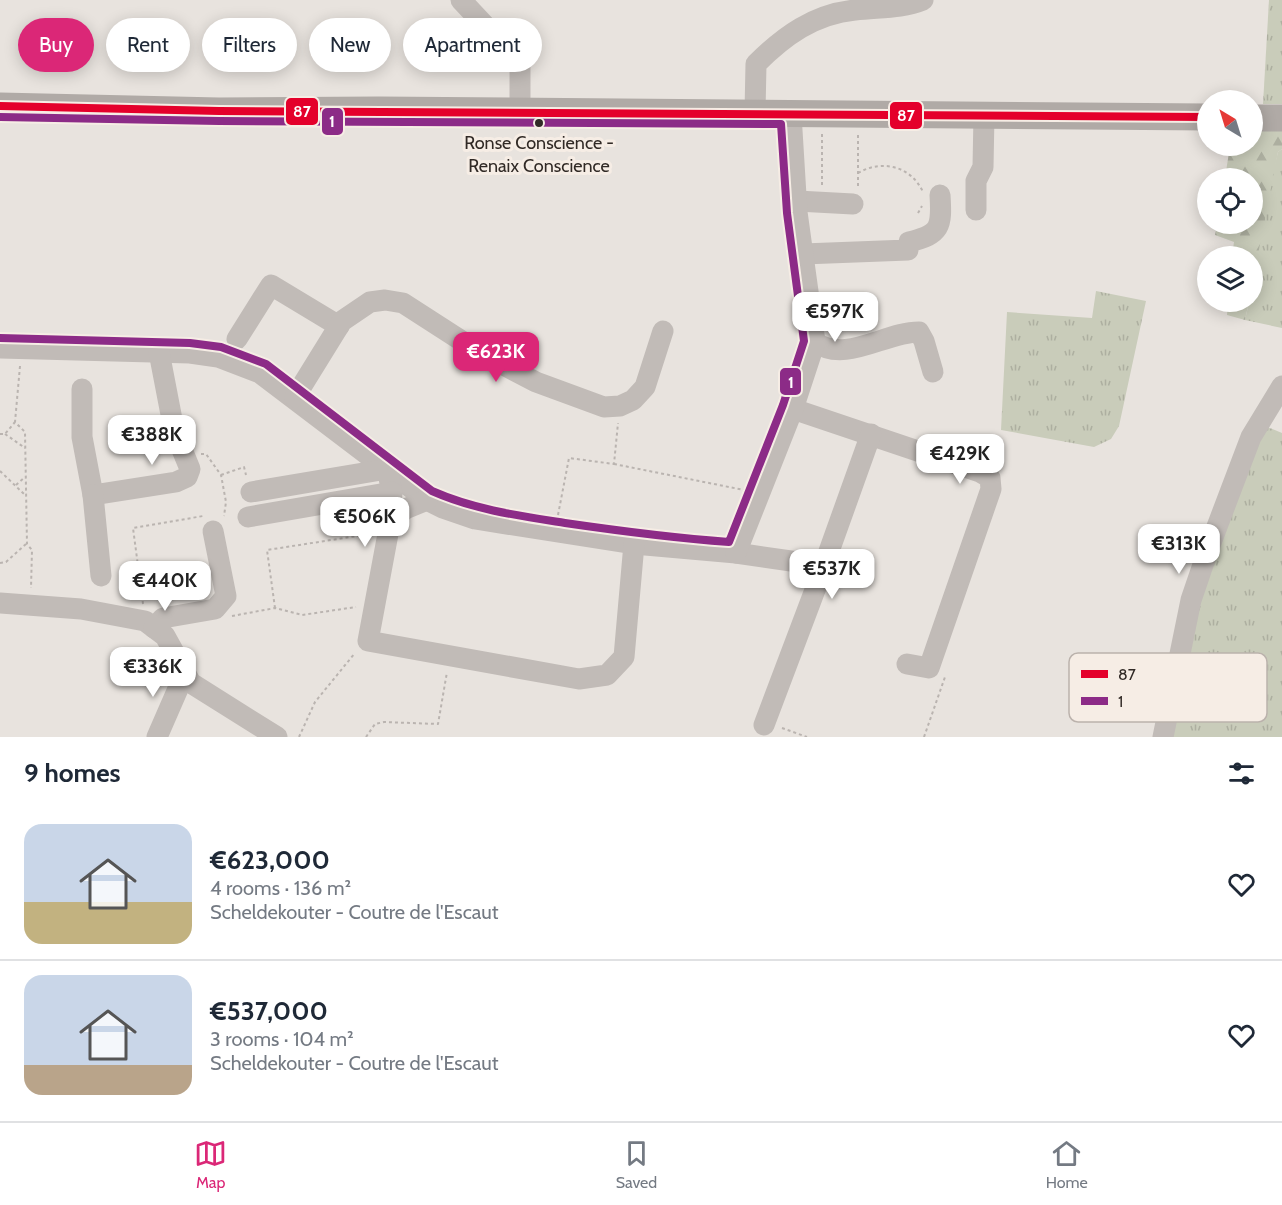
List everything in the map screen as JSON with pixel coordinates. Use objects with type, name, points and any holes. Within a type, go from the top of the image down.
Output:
[{"type":"main road","points":[[0,106],[219,111],[755,112],[1197,117]]},
{"type":"main road","points":[[1263,118],[1282,118]]},
{"type":"street","points":[[461,0],[520,63],[520,112]]},
{"type":"street","points":[[755,112],[756,64],[777,43],[816,17],[853,10],[890,8],[923,0]]},
{"type":"street","points":[[736,553],[793,409],[815,342],[796,201],[791,114]]},
{"type":"street","points":[[976,210],[976,181],[982,167],[984,115]]},
{"type":"street","points":[[803,254],[908,250],[909,242],[932,235],[939,228],[942,216],[940,195]]},
{"type":"street","points":[[796,201],[853,204]]},
{"type":"street","points":[[237,339],[271,285],[339,326]]},
{"type":"street","points":[[295,397],[339,326],[354,311],[370,302],[385,300],[403,303],[479,352],[536,382],[604,407],[620,406],[633,400],[645,387],[663,331]]},
{"type":"street","points":[[815,342],[826,350],[841,351],[904,332],[918,332],[924,341],[933,372]]},
{"type":"street","points":[[0,348],[159,352],[218,357],[260,373],[295,397],[427,500],[475,519],[634,544],[736,553],[805,563],[816,572],[818,582]]},
{"type":"street","points":[[93,495],[176,482],[187,477],[190,469],[174,430],[159,352]]},
{"type":"street","points":[[1180,653],[1191,600],[1258,427],[1282,386]]},
{"type":"street","points":[[82,389],[82,437],[93,495],[101,576]]},
{"type":"street","points":[[793,409],[980,472],[990,478],[991,489],[929,668],[907,664]]},
{"type":"street","points":[[765,723],[871,434]]},
{"type":"street","points":[[251,492],[387,469]]},
{"type":"street","points":[[387,469],[392,492],[389,527],[373,604],[368,642],[579,679],[607,675],[624,657],[634,544]]},
{"type":"street","points":[[248,517],[392,492]]},
{"type":"street","points":[[389,527],[405,509],[427,500]]},
{"type":"street","points":[[147,624],[164,618],[216,609],[226,596],[216,518]]},
{"type":"street","points":[[0,603],[81,609],[147,624],[165,636],[184,675],[208,696],[277,737]]},
{"type":"street","points":[[158,737],[184,675]]},
{"type":"street","points":[[1163,737],[1166,722]]},
{"type":"path","points":[[853,204],[858,198],[858,114]]},
{"type":"path","points":[[822,130],[822,203]]},
{"type":"path","points":[[858,172],[870,166],[892,165],[914,177],[923,190],[925,201],[918,213]]},
{"type":"path","points":[[6,434],[15,422],[21,349]]},
{"type":"path","points":[[614,464],[620,406]]},
{"type":"path","points":[[15,422],[25,432],[27,544],[32,550],[31,589],[42,606]]},
{"type":"path","points":[[0,434],[6,434],[25,448]]},
{"type":"path","points":[[147,624],[133,528],[216,518],[226,502],[221,475],[206,454],[184,453]]},
{"type":"path","points":[[555,532],[569,458],[614,464],[760,493]]},
{"type":"path","points":[[221,475],[244,467],[251,492]]},
{"type":"path","points":[[0,471],[25,495]]},
{"type":"path","points":[[16,485],[25,477]]},
{"type":"path","points":[[275,608],[267,550],[389,527]]},
{"type":"path","points":[[0,563],[6,562],[27,544]]},
{"type":"path","points":[[216,609],[230,616],[275,608],[302,615],[373,604]]},
{"type":"path","points":[[299,737],[315,702],[346,660],[368,642]]},
{"type":"path","points":[[366,737],[375,724],[384,722],[438,724],[449,657]]},
{"type":"path","points":[[924,737],[947,671]]},
{"type":"path","points":[[765,723],[807,737]]},
{"type":"green space","points":[[1269,0],[1282,0],[1282,104],[1263,104]]},
{"type":"green space","points":[[1282,130],[1282,149],[1278,152],[1263,229],[1263,168],[1227,168],[1228,156],[1263,156],[1263,131]]},
{"type":"green space","points":[[1282,149],[1282,328],[1245,320],[1247,312],[1263,312],[1263,246],[1258,246],[1260,234],[1263,234],[1263,218],[1278,152]]},
{"type":"green space","points":[[1262,234],[1260,246],[1233,246],[1234,242],[1215,235]]},
{"type":"green space","points":[[1096,291],[1146,301],[1119,426],[1111,439],[1094,447],[1001,430],[1007,312],[1092,318]]},
{"type":"green space","points":[[1227,312],[1247,312],[1245,320],[1227,315]]},
{"type":"green space","points":[[1265,426],[1282,433],[1282,737],[1168,737],[1171,722],[1267,722],[1267,653],[1183,653],[1189,619]]},
{"type":"transit line","name":"87","points":[[0,106],[219,111],[1197,117]]},
{"type":"transit line","name":"1","points":[[0,117],[219,121],[781,124],[787,213],[804,341],[783,405],[729,542],[647,534],[548,520],[498,512],[448,498],[432,491],[266,364],[221,347],[190,343],[0,338]]},
{"type":"place","name":"Ronse Conscience - Renaix Conscience","points":[[539,123]]}]
